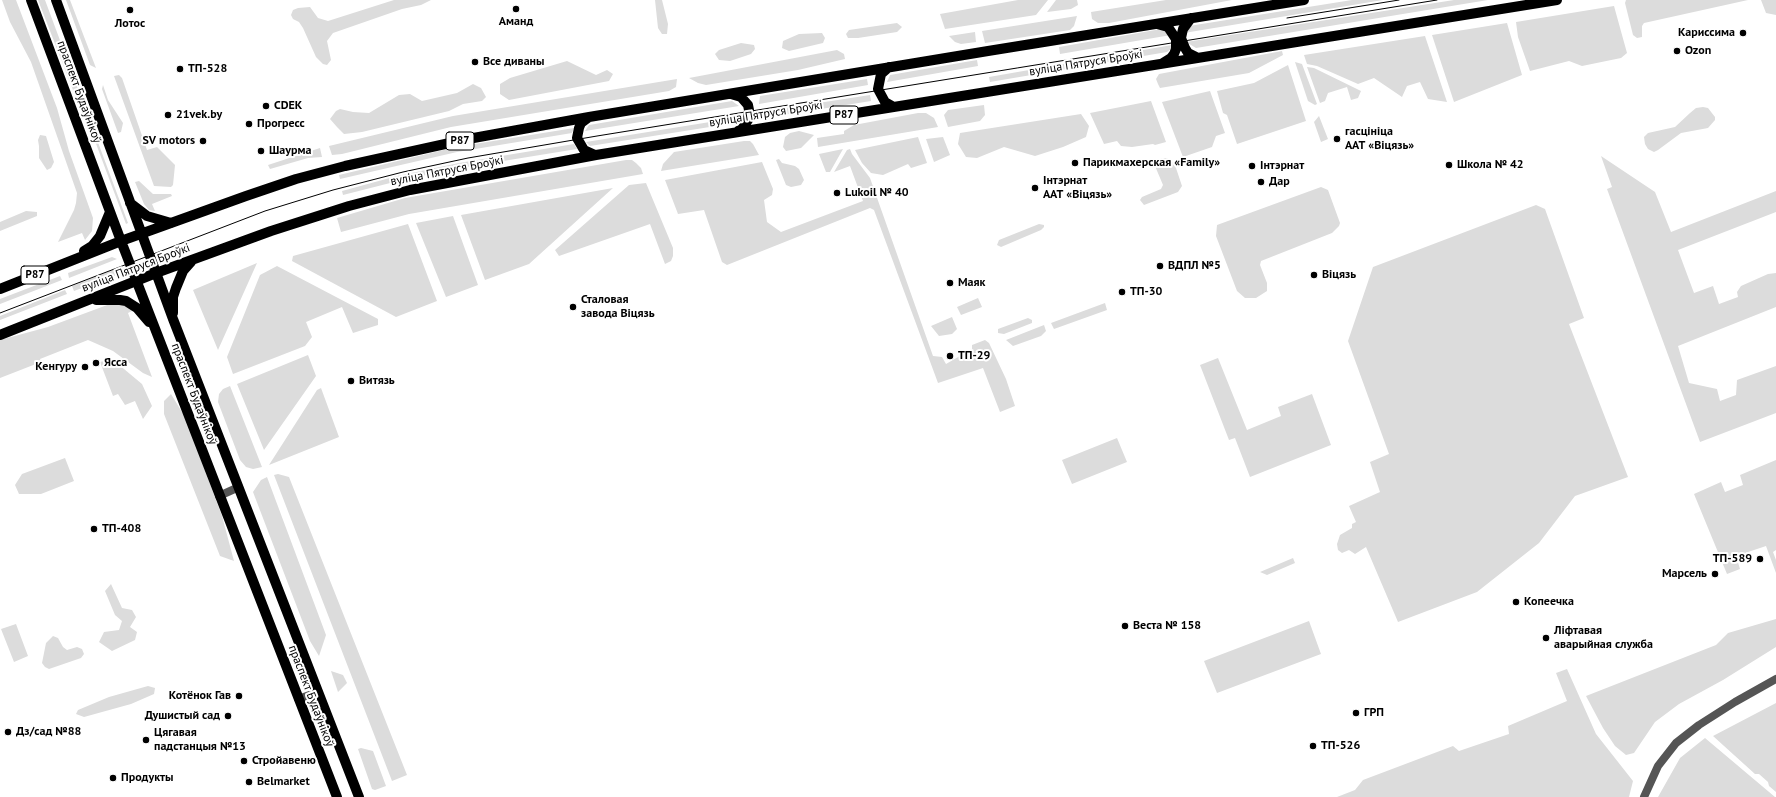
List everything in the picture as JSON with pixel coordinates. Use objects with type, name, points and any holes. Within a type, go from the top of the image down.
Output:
[{"type":"main road","name":"праспект Будаўнікоў","points":[[31,0],[136,281],[336,797]]},
{"type":"main road","name":"праспект Будаўнікоў","points":[[56,0],[173,319],[359,797]]},
{"type":"main road","name":"вуліца Пятруся Броўкі","points":[[0,289],[69,261],[171,223],[296,179],[346,166],[468,139],[589,118],[889,67],[1304,0]]},
{"type":"main road","name":"вуліца Пятруся Броўкі","points":[[0,334],[156,273],[191,262],[271,230],[350,206],[410,190],[596,155],[738,131],[1557,0]]},
{"type":"main road","points":[[1191,18],[1182,29],[1181,38],[1185,48],[1193,56],[1198,58]]},
{"type":"main road","points":[[1154,24],[1168,28],[1176,39],[1174,54],[1163,63]]},
{"type":"main road","points":[[889,67],[881,74],[878,89],[885,102],[894,107]]},
{"type":"main road","points":[[731,94],[741,97],[748,105],[749,110],[746,125],[738,131]]},
{"type":"main road","points":[[589,118],[581,124],[577,138],[584,150],[596,155]]},
{"type":"main road","points":[[130,203],[147,216],[171,223]]},
{"type":"main road","points":[[69,261],[92,246],[103,230],[110,212]]},
{"type":"main road","points":[[173,319],[173,297],[183,271],[191,262]]},
{"type":"main road","points":[[87,301],[110,299],[126,301],[137,308],[155,330]]},
{"type":"street","points":[[219,496],[239,487]]},
{"type":"street","points":[[1644,797],[1658,766],[1676,743],[1717,714],[1776,679]]},
{"type":"street","points":[[298,699],[318,692]]},
{"type":"shaded area","points":[[2,0],[16,0],[57,108],[69,151],[93,218],[92,231],[85,240],[82,233],[58,242],[74,210],[77,193],[31,62],[10,22]]},
{"type":"shaded area","points":[[38,0],[45,0],[128,223],[126,224],[92,133],[80,108]]},
{"type":"shaded area","points":[[66,0],[70,0],[96,68],[90,65]]},
{"type":"shaded area","points":[[394,0],[431,0],[421,5],[402,9],[333,33],[327,41],[331,60],[327,65],[323,64],[316,57],[303,28],[299,22],[293,19],[291,15],[293,10],[310,7],[318,18],[328,21]]},
{"type":"shaded area","points":[[655,0],[662,0],[668,24],[667,34],[662,34],[658,28]]},
{"type":"shaded area","points":[[1018,0],[1048,0],[1036,15],[945,29],[940,14]]},
{"type":"shaded area","points":[[1056,0],[1077,0],[1078,5],[1071,9],[1047,12]]},
{"type":"shaded area","points":[[1166,0],[1232,0],[1109,23],[1098,23],[1092,19],[1091,12]]},
{"type":"shaded area","points":[[1352,0],[1383,0],[1184,33],[1189,26]]},
{"type":"shaded area","points":[[1454,0],[1488,0],[1196,48],[1186,42]]},
{"type":"shaded area","points":[[1626,0],[1748,0],[1644,23],[1642,26],[1642,37],[1637,38],[1633,35],[1625,3]]},
{"type":"shaded area","points":[[1761,0],[1776,0],[1776,15],[1766,13]]},
{"type":"shaded area","points":[[1614,6],[1627,53],[1621,58],[1582,66],[1569,61],[1530,71],[1518,37],[1516,22]]},
{"type":"shaded area","points":[[1077,16],[1074,26],[1070,30],[985,43],[982,31]]},
{"type":"shaded area","points":[[897,23],[902,27],[897,32],[858,38],[848,38],[846,34],[849,30]]},
{"type":"shaded area","points":[[1507,23],[1522,75],[1454,102],[1432,35]]},
{"type":"shaded area","points":[[1161,29],[1171,35],[1060,54],[1059,47]]},
{"type":"shaded area","points":[[975,32],[976,42],[961,44],[955,42],[949,36]]},
{"type":"shaded area","points":[[822,33],[825,38],[823,43],[789,51],[782,48],[783,41],[799,34]]},
{"type":"shaded area","points":[[1425,36],[1447,102],[1428,99],[1420,82],[1407,86],[1402,97],[1374,78],[1358,84],[1317,66],[1307,64],[1304,55]]},
{"type":"shaded area","points":[[741,43],[754,45],[755,49],[751,54],[730,61],[719,60],[715,54],[719,50]]},
{"type":"shaded area","points":[[1172,45],[1171,49],[1167,52],[990,82],[989,77]]},
{"type":"shaded area","points":[[837,50],[844,54],[845,59],[798,70],[706,85],[689,78]]},
{"type":"shaded area","points":[[1282,51],[1283,55],[1249,73],[1160,88],[1156,79],[1159,74]]},
{"type":"shaded area","points":[[977,60],[978,66],[887,82],[890,75]]},
{"type":"shaded area","points":[[567,61],[596,75],[607,70],[613,74],[609,81],[509,100],[500,94],[500,84],[510,78]]},
{"type":"shaded area","points":[[1295,62],[1302,64],[1317,104],[1315,105],[1308,101]]},
{"type":"shaded area","points":[[1288,65],[1306,121],[1237,144],[1227,115],[1223,113],[1217,91],[1254,83]]},
{"type":"shaded area","points":[[1307,67],[1314,68],[1361,91],[1358,98],[1351,100],[1347,87],[1328,93],[1325,101],[1320,103]]},
{"type":"shaded area","points":[[119,75],[122,78],[147,150],[157,147],[175,165],[173,185],[171,187],[154,186],[114,76]]},
{"type":"shaded area","points":[[677,79],[676,87],[669,91],[451,127],[342,154],[332,155],[329,146],[453,116]]},
{"type":"shaded area","points":[[867,79],[868,85],[759,104],[760,96]]},
{"type":"shaded area","points":[[473,84],[481,88],[486,97],[482,101],[463,104],[449,111],[362,132],[344,134],[330,119],[336,111],[340,109],[369,113],[399,95],[410,94],[422,101],[457,93]]},
{"type":"shaded area","points":[[103,85],[108,100],[123,123],[121,132],[118,133],[102,89]]},
{"type":"shaded area","points":[[1210,91],[1225,133],[1216,136],[1212,147],[1183,157],[1162,102]]},
{"type":"shaded area","points":[[870,95],[871,101],[764,118],[760,112]]},
{"type":"shaded area","points":[[732,101],[739,106],[585,131],[589,125]]},
{"type":"shaded area","points":[[1151,101],[1166,142],[1155,145],[1132,147],[1121,146],[1117,141],[1104,144],[1090,113]]},
{"type":"shaded area","points":[[984,105],[985,115],[980,121],[948,127],[944,115],[948,110]]},
{"type":"shaded area","points":[[1696,108],[1708,108],[1715,117],[1715,120],[1708,128],[1681,133],[1654,152],[1648,149],[1645,144],[1644,137],[1648,133],[1675,127]]},
{"type":"shaded area","points":[[918,113],[926,113],[934,118],[938,127],[818,147],[817,138],[844,134],[844,131],[854,125]]},
{"type":"shaded area","points":[[1081,114],[1089,126],[1086,137],[1063,147],[1035,156],[1004,147],[977,158],[966,157],[958,144],[960,133]]},
{"type":"shaded area","points":[[1319,116],[1328,139],[1321,142],[1314,122]]},
{"type":"shaded area","points":[[741,117],[735,123],[590,146],[586,142]]},
{"type":"shaded area","points":[[574,128],[572,133],[457,152],[340,179],[339,175],[456,147]]},
{"type":"shaded area","points":[[799,131],[814,135],[801,148],[786,151],[783,147],[785,137],[790,133]]},
{"type":"shaded area","points":[[40,135],[46,136],[54,162],[51,168],[47,170],[39,158],[38,140]]},
{"type":"shaded area","points":[[918,137],[927,163],[911,168],[908,164],[883,175],[871,173],[862,163],[855,150]]},
{"type":"shaded area","points":[[943,137],[950,155],[934,162],[926,139]]},
{"type":"shaded area","points":[[750,141],[759,155],[661,171],[663,164],[674,152]]},
{"type":"shaded area","points":[[574,144],[577,149],[460,168],[398,181],[343,195],[342,191],[397,176],[459,163]]},
{"type":"shaded area","points":[[320,148],[322,157],[308,158],[270,169],[268,165]]},
{"type":"shaded area","points":[[843,149],[830,172],[826,172],[819,154]]},
{"type":"shaded area","points":[[850,149],[870,178],[933,356],[942,357],[946,364],[972,349],[972,345],[985,340],[989,343],[1006,379],[1015,406],[1000,412],[983,368],[938,383],[874,210],[870,208],[727,265],[722,262],[704,210],[678,214],[665,180],[762,162],[773,189],[772,195],[764,200],[767,222],[781,232],[863,201],[850,166],[834,172],[847,150]]},
{"type":"shaded area","points":[[1601,156],[1655,192],[1671,232],[1776,191],[1776,212],[1678,250],[1694,293],[1713,286],[1719,304],[1738,297],[1737,292],[1741,286],[1768,274],[1776,273],[1776,307],[1678,346],[1689,383],[1717,389],[1720,401],[1736,395],[1737,380],[1776,366],[1776,413],[1700,442],[1607,189],[1612,187]]},
{"type":"shaded area","points":[[1161,158],[1169,158],[1175,165],[1182,186],[1178,192],[1144,205],[1140,200],[1142,197],[1161,189],[1163,185],[1155,166]]},
{"type":"shaded area","points":[[779,159],[782,163],[795,166],[799,169],[804,180],[801,185],[791,187],[786,185],[776,160]]},
{"type":"shaded area","points":[[632,160],[636,163],[641,168],[643,174],[409,214],[341,232],[337,218],[405,198]]},
{"type":"shaded area","points":[[139,181],[153,194],[171,194],[172,196],[152,204],[155,211],[149,210],[144,204],[135,182]]},
{"type":"shaded area","points":[[646,183],[673,248],[673,256],[671,261],[665,264],[650,224],[559,256],[555,250],[629,185]]},
{"type":"shaded area","points":[[1321,187],[1328,190],[1340,223],[1339,226],[1332,233],[1261,261],[1260,265],[1267,283],[1267,291],[1256,298],[1245,298],[1237,291],[1216,236],[1217,225]]},
{"type":"shaded area","points":[[613,188],[529,264],[485,280],[461,215]]},
{"type":"shaded area","points":[[1536,205],[1545,209],[1584,318],[1569,324],[1628,477],[1575,496],[1539,543],[1477,592],[1398,622],[1366,547],[1355,554],[1349,550],[1342,553],[1338,550],[1337,544],[1340,535],[1352,528],[1352,524],[1356,522],[1349,506],[1380,492],[1370,462],[1389,454],[1348,341],[1373,267]]},
{"type":"shaded area","points":[[26,211],[37,212],[37,216],[0,231],[0,222]]},
{"type":"shaded area","points":[[453,216],[478,285],[446,297],[416,223]]},
{"type":"shaded area","points":[[408,224],[437,301],[396,317],[292,261],[293,256]]},
{"type":"shaded area","points":[[1039,224],[1044,225],[1041,230],[1001,247],[997,245],[999,240]]},
{"type":"shaded area","points":[[112,257],[117,259],[69,278],[68,273]]},
{"type":"shaded area","points":[[257,263],[218,350],[193,290]]},
{"type":"shaded area","points":[[277,266],[378,319],[378,325],[353,333],[342,307],[306,322],[312,337],[305,346],[233,374],[227,357],[260,275]]},
{"type":"shaded area","points":[[120,267],[118,274],[74,291],[72,286]]},
{"type":"shaded area","points":[[60,276],[62,280],[0,304],[0,299]]},
{"type":"shaded area","points":[[65,290],[67,294],[0,320],[0,316]]},
{"type":"shaded area","points":[[978,298],[982,307],[961,315],[957,307]]},
{"type":"shaded area","points":[[118,301],[136,309],[128,313],[152,377],[143,373],[113,351],[88,340],[40,359],[41,362],[0,378],[0,340],[48,327]]},
{"type":"shaded area","points":[[1105,303],[1107,310],[1054,329],[1051,323]]},
{"type":"shaded area","points":[[952,317],[957,329],[952,334],[939,336],[931,326]]},
{"type":"shaded area","points":[[1028,318],[1032,320],[1032,323],[1004,334],[998,333],[998,329]]},
{"type":"shaded area","points":[[1044,325],[1046,331],[1041,336],[1013,346],[1006,340]]},
{"type":"shaded area","points":[[308,355],[316,376],[264,450],[237,384]]},
{"type":"shaded area","points":[[1218,358],[1247,430],[1281,416],[1278,407],[1312,394],[1331,445],[1250,477],[1235,438],[1229,440],[1200,365]]},
{"type":"shaded area","points":[[112,359],[142,384],[152,406],[143,419],[135,401],[125,405],[118,394],[113,396],[100,362]]},
{"type":"shaded area","points":[[230,386],[262,467],[253,469],[246,467],[240,460],[218,402],[219,394],[223,389]]},
{"type":"shaded area","points":[[321,388],[339,437],[269,465],[317,390]]},
{"type":"shaded area","points":[[171,394],[185,417],[222,516],[234,561],[220,556],[164,414],[164,401]]},
{"type":"shaded area","points":[[1117,438],[1127,462],[1072,484],[1062,460]]},
{"type":"shaded area","points":[[65,458],[74,481],[41,494],[19,494],[15,485],[22,474]]},
{"type":"shaded area","points":[[1776,460],[1776,550],[1773,552],[1776,560],[1776,573],[1766,546],[1736,556],[1740,569],[1727,574],[1694,494],[1721,482],[1725,492],[1743,485],[1740,475]]},
{"type":"shaded area","points":[[278,474],[289,477],[407,775],[392,781],[274,475]]},
{"type":"shaded area","points":[[267,477],[326,635],[319,656],[310,641],[253,492],[261,480]]},
{"type":"shaded area","points":[[1293,558],[1295,563],[1267,575],[1260,572]]},
{"type":"shaded area","points":[[111,584],[122,608],[132,610],[136,617],[130,627],[137,632],[135,640],[112,651],[99,642],[104,632],[119,630],[122,621],[115,615],[105,591]]},
{"type":"shaded area","points":[[1776,619],[1776,647],[1723,680],[1679,704],[1655,722],[1634,753],[1626,755],[1615,746],[1603,728],[1586,696],[1716,645],[1728,633]]},
{"type":"shaded area","points":[[1309,621],[1321,654],[1217,693],[1204,661]]},
{"type":"shaded area","points":[[16,624],[28,656],[14,662],[1,629]]},
{"type":"shaded area","points":[[53,636],[58,638],[63,647],[67,650],[77,647],[82,649],[84,654],[81,658],[49,669],[45,667],[42,663],[46,643]]},
{"type":"shaded area","points":[[1567,669],[1596,734],[1633,781],[1629,797],[1337,797],[1355,790],[1363,780],[1453,746],[1459,751],[1509,734],[1508,726],[1567,701],[1556,673]]},
{"type":"shaded area","points":[[331,671],[343,675],[347,683],[338,692]]},
{"type":"shaded area","points":[[148,686],[155,688],[154,694],[131,704],[84,717],[76,714],[78,710],[109,697]]},
{"type":"shaded area","points":[[1776,703],[1776,792],[1759,774],[1755,774],[1713,736]]},
{"type":"shaded area","points":[[1705,738],[1775,797],[1658,797],[1680,758]]},
{"type":"shaded area","points":[[361,748],[373,751],[386,786],[375,790],[372,789],[358,749]]},
{"type":"tram line","points":[[1287,18],[1399,0]]},
{"type":"tram line","points":[[0,313],[265,211],[333,190],[403,172],[468,158],[597,136],[1437,0]]},
{"type":"place","name":"Аманд","points":[[516,9]]},
{"type":"place","name":"Лотос","points":[[130,10]]},
{"type":"place","name":"Кариссима","points":[[1743,33]]},
{"type":"place","name":"Ozon","points":[[1677,51]]},
{"type":"place","name":"Все диваны","points":[[475,62]]},
{"type":"place","name":"ТП-528","points":[[180,69]]},
{"type":"place","name":"CDEK","points":[[266,106]]},
{"type":"place","name":"21vek.by","points":[[168,115]]},
{"type":"place","name":"Прогресс","points":[[249,124]]},
{"type":"place","name":"гасцініца ААТ «Віцязь»","points":[[1337,139]]},
{"type":"place","name":"SV motors","points":[[203,141]]},
{"type":"place","name":"Шаурма","points":[[261,151]]},
{"type":"place","name":"Парикмахерская «Family»","points":[[1075,163]]},
{"type":"place","name":"Школа № 42","points":[[1449,165]]},
{"type":"place","name":"Інтэрнат","points":[[1252,166]]},
{"type":"place","name":"Дар","points":[[1261,182]]},
{"type":"place","name":"Інтэрнат ААТ «Віцязь»","points":[[1035,188]]},
{"type":"place","name":"Lukoil № 40","points":[[837,193]]},
{"type":"place","name":"ВДПЛ №5","points":[[1160,266]]},
{"type":"place","name":"Віцязь","points":[[1314,275]]},
{"type":"place","name":"Маяк","points":[[950,283]]},
{"type":"place","name":"ТП-30","points":[[1122,292]]},
{"type":"place","name":"Сталовая завода Віцязь","points":[[573,307]]},
{"type":"place","name":"ТП-29","points":[[950,356]]},
{"type":"place","name":"Ясса","points":[[96,363]]},
{"type":"place","name":"Кенгуру","points":[[85,367]]},
{"type":"place","name":"Витязь","points":[[351,381]]},
{"type":"place","name":"ТП-408","points":[[94,529]]},
{"type":"place","name":"ТП-589","points":[[1760,559]]},
{"type":"place","name":"Марсель","points":[[1715,574]]},
{"type":"place","name":"Копеечка","points":[[1516,602]]},
{"type":"place","name":"Веста № 158","points":[[1125,626]]},
{"type":"place","name":"Ліфтавая аварыйная служба","points":[[1546,638]]},
{"type":"place","name":"Котёнок Гав","points":[[239,696]]},
{"type":"place","name":"ГРП","points":[[1356,713]]},
{"type":"place","name":"Душистый сад","points":[[228,716]]},
{"type":"place","name":"Дз/сад №88","points":[[8,732]]},
{"type":"place","name":"Цягавая падстанцыя №13","points":[[146,740]]},
{"type":"place","name":"ТП-526","points":[[1313,746]]},
{"type":"place","name":"Стройавеню","points":[[244,761]]},
{"type":"place","name":"Продукты","points":[[113,778]]},
{"type":"place","name":"Belmarket","points":[[249,782]]}]
